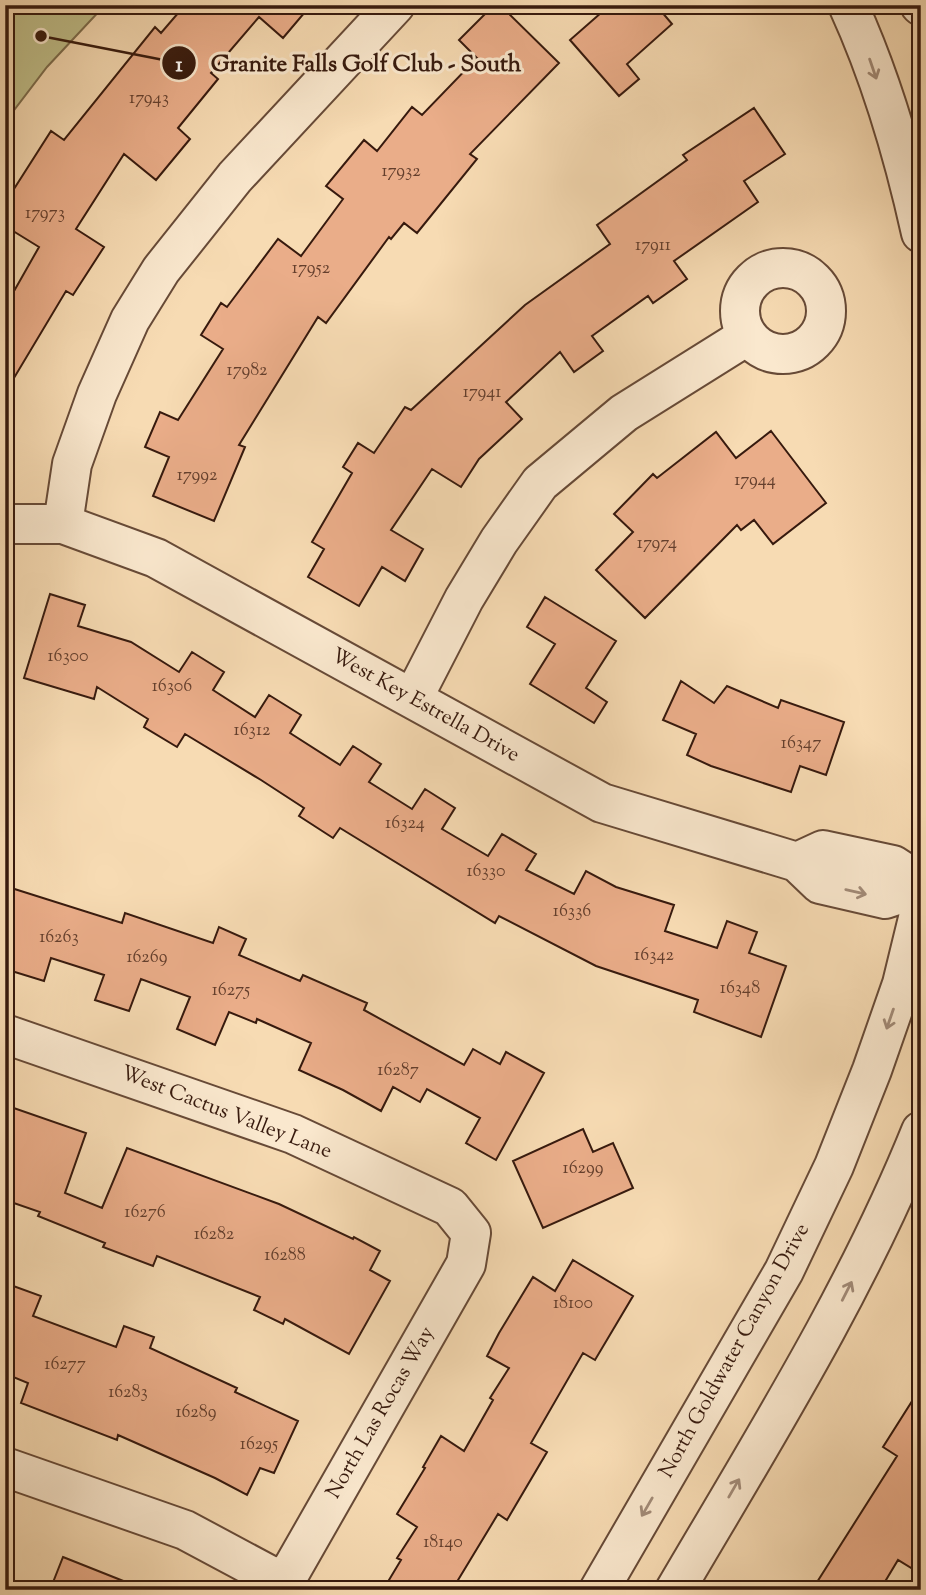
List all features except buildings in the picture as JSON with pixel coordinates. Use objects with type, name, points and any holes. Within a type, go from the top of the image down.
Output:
[{"type":"street","points":[[5,524],[63,524],[72,464],[97,394],[130,320],[161,270],[235,177],[395,5]]},
{"type":"street","points":[[848,5],[884,102],[912,191],[921,233]]},
{"type":"street","points":[[413,698],[464,599],[499,541],[540,483],[624,413],[747,336]]},
{"type":"street","name":"West Key Estrella Drive","points":[[63,524],[156,558],[602,803],[797,862],[820,884],[885,899],[921,885]]},
{"type":"street","name":"North Goldwater Canyon Drive","points":[[599,1590],[784,1271],[834,1166],[902,984],[921,906]]},
{"type":"street","name":"West Cactus Valley Lane","points":[[5,1034],[293,1134],[450,1207],[471,1233]]},
{"type":"street","points":[[676,1590],[835,1315],[895,1194],[921,1131]]},
{"type":"street","name":"North Las Rocas Way","points":[[282,1586],[466,1264],[471,1233]]},
{"type":"street","points":[[5,1466],[185,1530],[282,1586]]},
{"type":"shaded area","points":[[5,5],[105,5],[47,67],[5,122]]},
{"type":"place","name":"Granite Falls Golf Club - South","points":[[41,36]]}]
